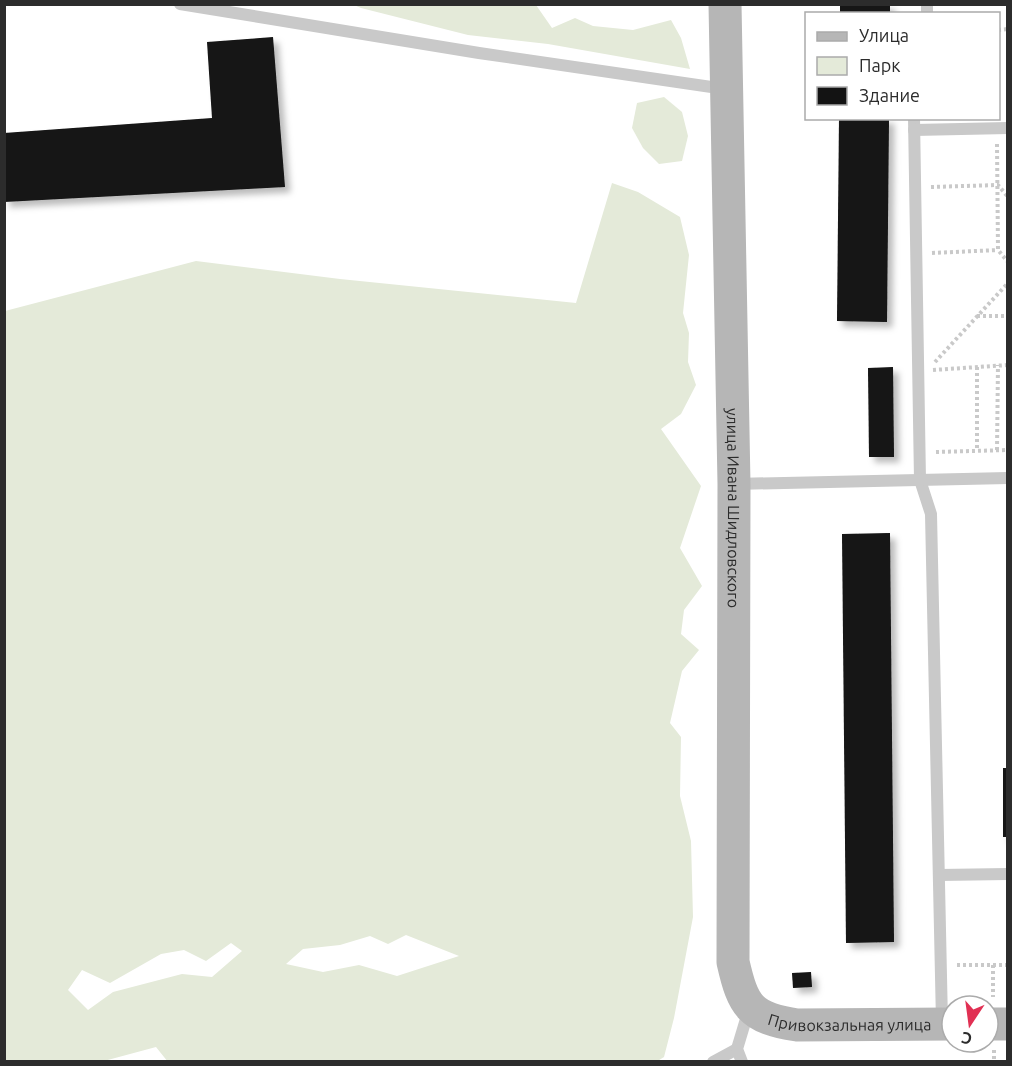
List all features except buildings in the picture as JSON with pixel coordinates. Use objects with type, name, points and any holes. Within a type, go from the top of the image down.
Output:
[{"type":"street","name":"улица Ивана Шидловского","points":[[725,4],[734,484],[733,962],[740,992],[750,1008]]},
{"type":"street","name":"Привокзальная улица","points":[[750,1008],[773,1022],[797,1025],[940,1024]]},
{"type":"lane","points":[[180,4],[479,53],[726,90]]},
{"type":"lane","points":[[944,994],[941,966],[931,514],[920,480],[914,124],[1002,128]]},
{"type":"lane","points":[[734,484],[1008,478]]},
{"type":"lane","points":[[939,875],[1008,874]]},
{"type":"lane","points":[[713,1062],[736,1049],[750,1008]]},
{"type":"lane","points":[[736,1049],[742,1062]]},
{"type":"path","points":[[1002,128],[998,186],[998,250],[1007,261]]},
{"type":"path","points":[[915,187],[998,186],[1008,197]]},
{"type":"path","points":[[916,253],[998,250]]},
{"type":"path","points":[[1008,283],[927,370],[1008,364]]},
{"type":"path","points":[[976,316],[1008,316]]},
{"type":"path","points":[[997,450],[998,365]]},
{"type":"path","points":[[977,367],[977,451]]},
{"type":"path","points":[[920,453],[1008,450]]},
{"type":"path","points":[[941,966],[1008,965]]},
{"type":"green space","points":[[354,5],[536,5],[552,28],[575,18],[593,26],[633,30],[671,20],[681,38],[690,69],[548,44],[468,35]]},
{"type":"green space","points":[[664,97],[682,112],[688,136],[682,161],[659,164],[643,148],[632,128],[637,103]]},
{"type":"green space","points":[[612,183],[638,192],[680,217],[689,255],[683,313],[689,333],[688,362],[696,385],[681,414],[661,429],[701,486],[680,548],[702,586],[684,610],[681,634],[699,650],[682,671],[670,723],[681,737],[680,796],[691,841],[693,917],[674,1018],[664,1057],[656,1062],[168,1062],[156,1047],[104,1061],[5,1061],[5,311],[196,261],[340,279],[576,303]],"holes":[[[406,935],[459,956],[397,976],[359,965],[323,972],[286,964],[303,949],[340,945],[370,936],[388,944]],[[231,943],[242,951],[212,977],[182,974],[113,992],[88,1010],[68,990],[82,970],[110,983],[161,954],[184,950],[206,961]]]}]
